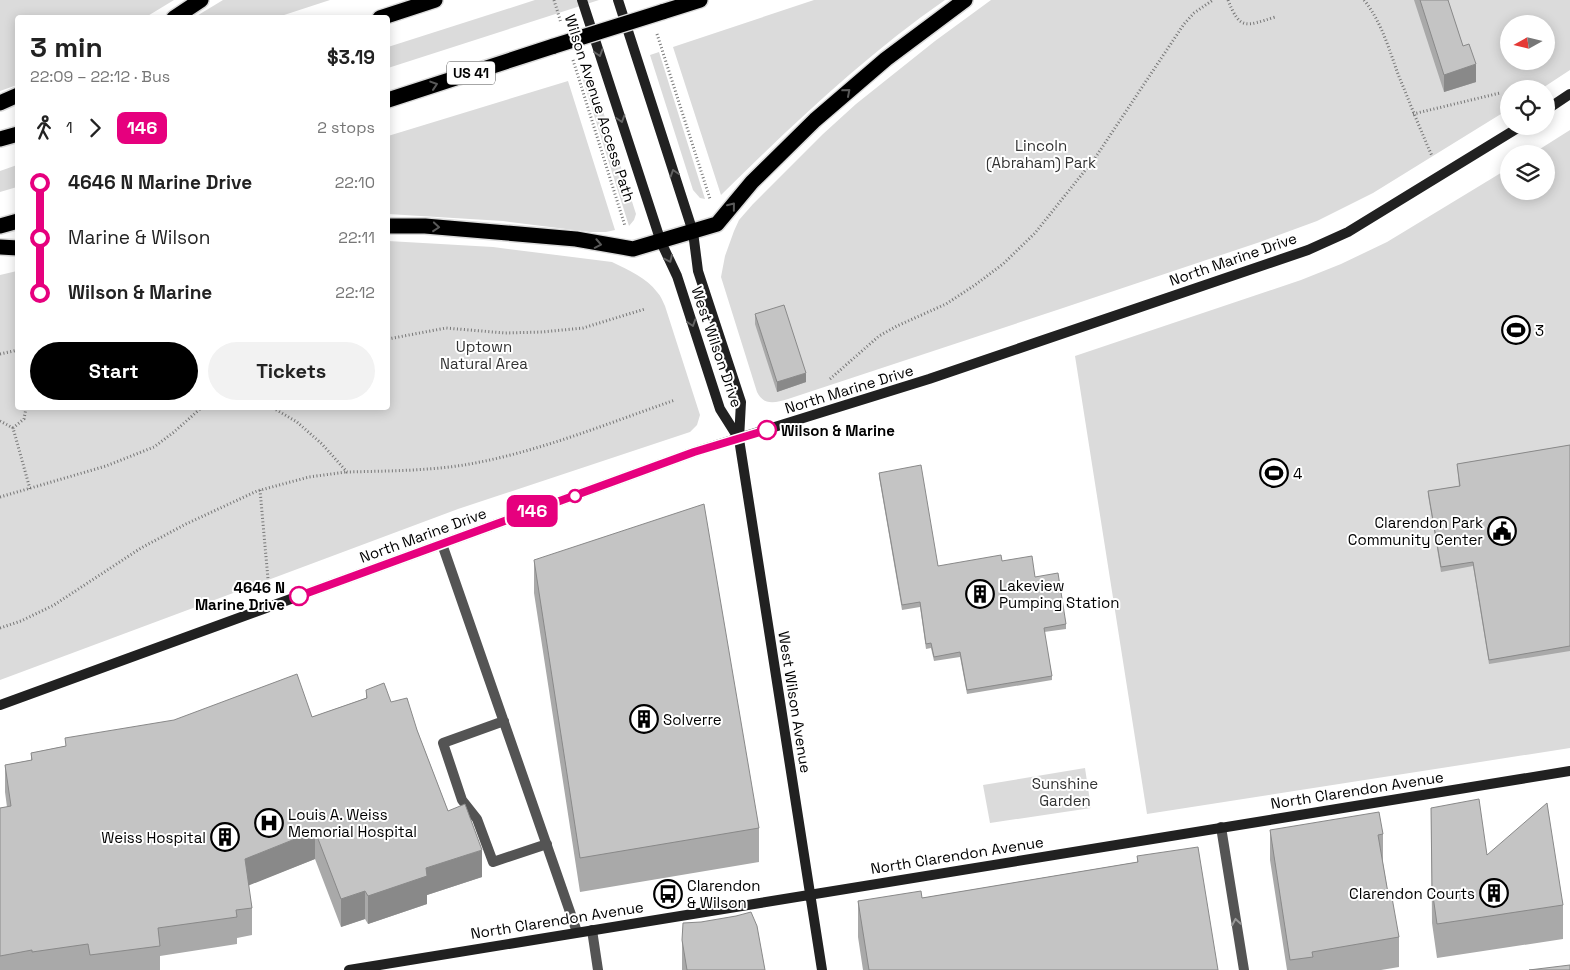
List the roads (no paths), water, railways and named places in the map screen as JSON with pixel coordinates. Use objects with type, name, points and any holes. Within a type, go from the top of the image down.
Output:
[{"type":"highway","points":[[178,15],[200,0]]},
{"type":"highway","points":[[389,15],[435,0]]},
{"type":"highway","name":"US 41","points":[[390,99],[700,0]]},
{"type":"highway","points":[[390,226],[425,226],[576,239],[633,249],[717,224],[752,182],[815,120],[886,59],[964,0]]},
{"type":"highway","points":[[0,103],[15,96]]},
{"type":"highway","points":[[0,139],[15,135]]},
{"type":"highway","points":[[0,226],[15,221]]},
{"type":"highway","points":[[0,248],[15,248]]},
{"type":"street","name":"West Wilson Drive","points":[[582,0],[661,242],[677,276],[720,409],[739,439]]},
{"type":"street","name":"West Wilson Drive","points":[[618,0],[693,232],[698,271],[741,402],[739,439]]},
{"type":"street","points":[[1555,104],[1570,94]]},
{"type":"street","name":"North Marine Drive","points":[[0,705],[694,452],[929,379],[1308,250],[1348,232],[1506,135]]},
{"type":"street","name":"West Wilson Avenue","points":[[739,439],[822,970]]},
{"type":"street","points":[[442,544],[577,932]]},
{"type":"street","points":[[504,721],[443,743],[462,800],[477,819],[493,862],[547,844]]},
{"type":"street","name":"North Clarendon Avenue","points":[[349,970],[398,966],[577,932],[1570,771]]},
{"type":"street","points":[[1221,827],[1244,970]]},
{"type":"street","points":[[592,930],[598,970]]},
{"type":"place","name":"3","points":[[1516,330]]},
{"type":"place","name":"Wilson & Marine","points":[[767,430]]},
{"type":"place","name":"4","points":[[1274,473]]},
{"type":"place","name":"Clarendon Park Community Center","points":[[1502,531]]},
{"type":"place","name":"Lakeview Pumping Station","points":[[980,594]]},
{"type":"place","name":"4646 N Marine Drive","points":[[299,596]]},
{"type":"place","name":"Solverre","points":[[644,719]]},
{"type":"place","name":"Louis A. Weiss Memorial Hospital","points":[[269,823]]},
{"type":"place","name":"Weiss Hospital","points":[[225,837]]},
{"type":"place","name":"Clarendon Courts","points":[[1494,893]]},
{"type":"place","name":"Clarendon & Wilson","points":[[668,894]]},
{"type":"park label","name":"Lincoln (Abraham) Park","points":[[1041,154]]},
{"type":"park label","name":"Uptown Natural Area","points":[[484,354]]},
{"type":"park label","name":"Sunshine Garden","points":[[1065,792]]}]
